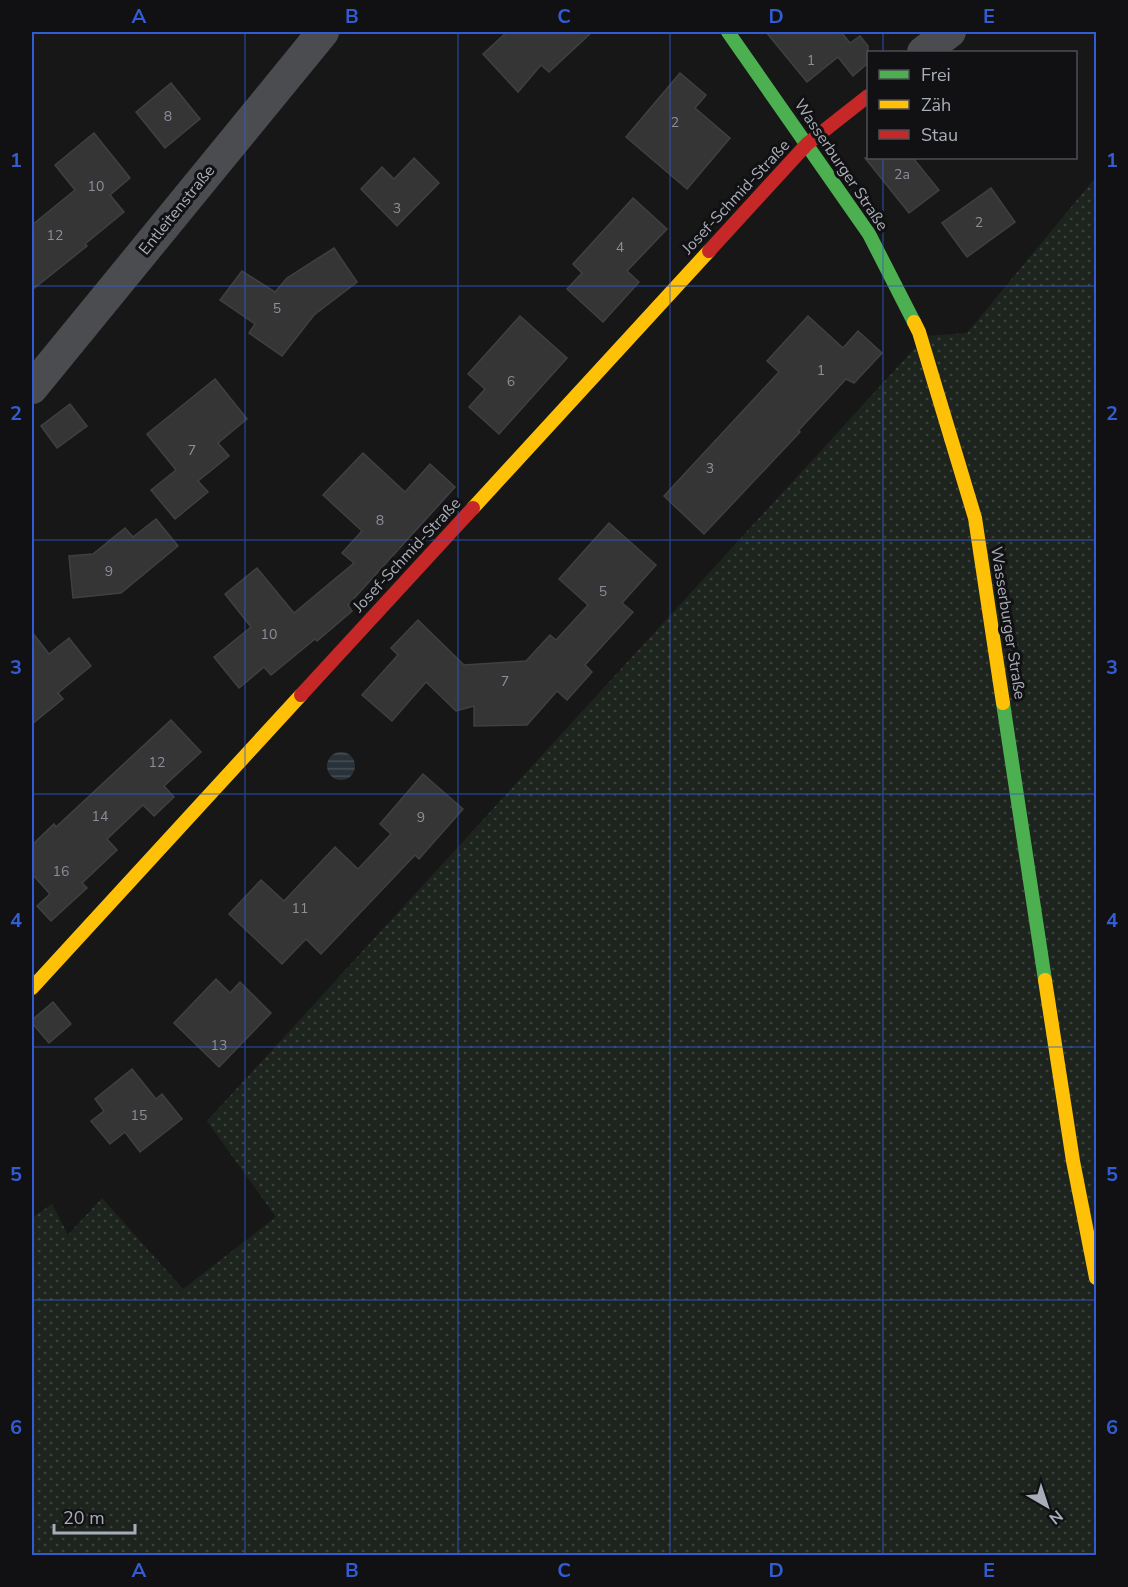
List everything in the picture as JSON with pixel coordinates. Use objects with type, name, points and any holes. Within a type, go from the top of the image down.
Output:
[{"type":"street","name":"Entleitenstraße","points":[[32,388],[323,32]]},
{"type":"street","name":"Wasserburger Straße","points":[[728,32],[869,234],[919,332],[975,518],[1073,1161],[1096,1278]]},
{"type":"street","points":[[924,51],[950,32]]},
{"type":"street","name":"Josef-Schmid-Straße","points":[[32,988],[807,144],[867,97]]},
{"type":"shaded area","points":[[1096,177],[1096,1555],[32,1556],[32,1218],[52,1204],[68,1235],[102,1198],[183,1289],[276,1217],[207,1121],[926,336],[967,333]]},
{"type":"shaded area","points":[[341,752],[351,756],[355,766],[351,776],[341,780],[331,776],[327,766],[331,756]]},
{"type":"building","points":[[507,32],[592,32],[549,72],[541,65],[518,92],[483,54]]},
{"type":"building","points":[[766,32],[841,32],[850,43],[860,36],[868,46],[867,64],[853,76],[838,57],[807,82]]},
{"type":"building","points":[[680,73],[706,95],[695,108],[730,138],[687,189],[626,137]]},
{"type":"building","points":[[171,83],[200,119],[165,148],[136,112]]},
{"type":"building","points":[[94,133],[130,178],[110,195],[124,212],[85,244],[87,246],[32,290],[32,225],[75,190],[55,165]]},
{"type":"building","points":[[414,158],[439,183],[397,226],[361,189],[382,167],[394,179]]},
{"type":"building","points":[[865,158],[914,159],[939,190],[909,213]]},
{"type":"building","points":[[991,188],[1015,222],[967,257],[942,223]]},
{"type":"building","points":[[633,198],[667,229],[627,271],[639,282],[603,322],[567,289],[582,273],[573,264]]},
{"type":"building","points":[[334,248],[357,282],[314,315],[282,356],[249,333],[255,324],[220,300],[242,271],[275,292],[287,278]]},
{"type":"building","points":[[520,316],[567,358],[499,434],[469,407],[485,389],[468,374]]},
{"type":"building","points":[[808,316],[843,348],[858,331],[882,353],[854,383],[846,379],[798,431],[800,432],[704,534],[664,496],[779,372],[767,361]]},
{"type":"building","points":[[215,379],[247,419],[218,443],[229,456],[198,481],[208,492],[175,519],[151,490],[176,470],[147,434]]},
{"type":"building","points":[[70,404],[87,426],[57,448],[41,426]]},
{"type":"building","points":[[363,453],[405,492],[430,464],[455,487],[348,605],[352,611],[317,641],[315,639],[271,675],[264,667],[239,688],[214,657],[251,627],[225,594],[257,568],[294,613],[354,563],[342,553],[362,531],[323,495]]},
{"type":"building","points":[[156,519],[178,546],[121,593],[73,598],[69,556],[93,554],[125,528],[133,537]]},
{"type":"building","points":[[609,523],[656,565],[622,603],[633,612],[585,665],[592,672],[567,700],[557,691],[527,725],[474,726],[474,706],[456,711],[426,682],[392,721],[362,695],[398,655],[391,648],[418,620],[464,665],[526,661],[550,635],[556,640],[588,605],[559,579]]},
{"type":"building","points":[[32,632],[49,654],[69,638],[91,666],[58,693],[63,699],[32,724]]},
{"type":"building","points":[[171,720],[201,752],[164,786],[174,797],[154,816],[143,805],[107,839],[117,850],[82,883],[87,888],[51,921],[37,906],[50,894],[32,874],[32,845],[54,824],[56,827]]},
{"type":"building","points":[[423,774],[463,809],[419,859],[415,855],[321,954],[306,939],[282,964],[229,914],[261,880],[284,901],[335,847],[358,869],[391,834],[380,824]]},
{"type":"building","points":[[216,979],[230,993],[240,982],[271,1013],[219,1067],[174,1023]]},
{"type":"building","points":[[53,1002],[71,1024],[49,1043],[32,1020]]},
{"type":"building","points":[[132,1069],[156,1099],[162,1094],[182,1119],[140,1152],[125,1132],[110,1144],[91,1121],[104,1111],[95,1099]]},
{"type":"traffic: fast","points":[[728,32],[869,234],[914,322]]},
{"type":"traffic: fast","points":[[1003,703],[1045,980]]},
{"type":"traffic: slow","points":[[473,508],[709,251]]},
{"type":"traffic: slow","points":[[914,322],[919,332],[975,518],[1003,703]]},
{"type":"traffic: slow","points":[[32,988],[301,695]]},
{"type":"traffic: slow","points":[[1045,980],[1073,1161],[1096,1278]]},
{"type":"traffic: jam","points":[[709,251],[807,144],[867,97]]},
{"type":"traffic: jam","points":[[301,695],[473,508]]}]
